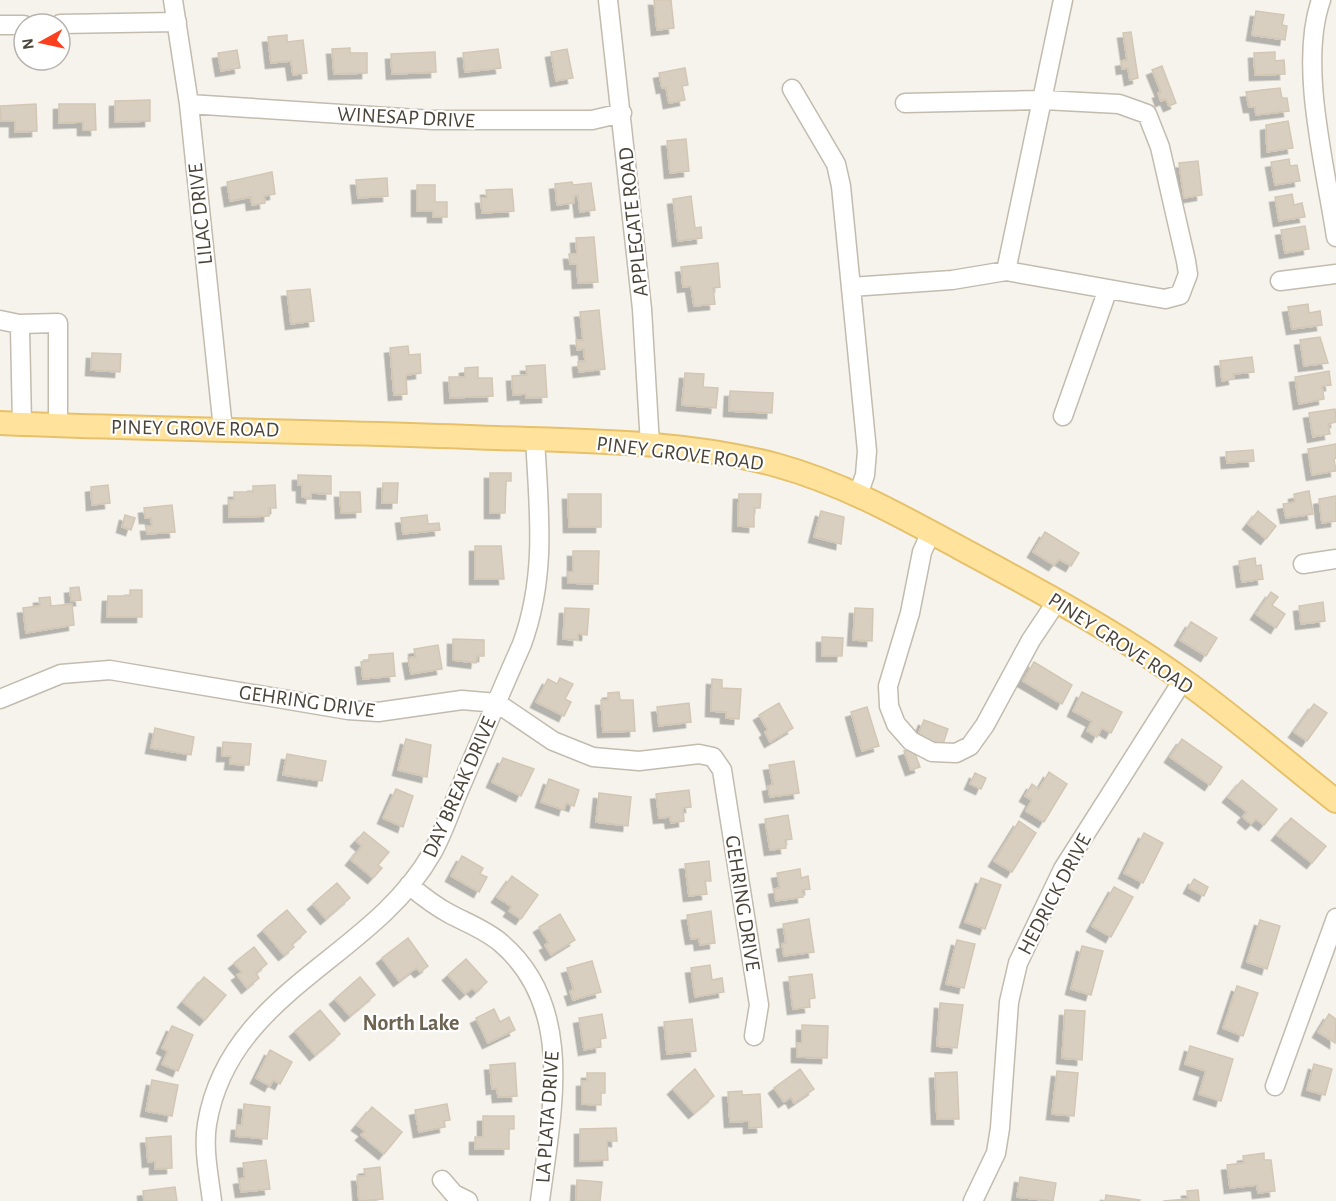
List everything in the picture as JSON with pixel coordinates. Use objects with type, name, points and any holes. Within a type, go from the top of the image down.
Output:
[{"type":"main road","name":"PINEY GROVE ROAD","points":[[11,424],[535,439],[650,445],[775,464],[817,477],[858,495],[1057,601],[1183,680],[1336,801]]},
{"type":"street","name":"LILAC DRIVE","points":[[173,0],[189,104],[223,429]]},
{"type":"street","name":"APPLEGATE ROAD","points":[[608,0],[642,309],[650,445]]},
{"type":"street","points":[[1006,271],[1044,100],[1063,0]]},
{"type":"street","points":[[1321,0],[1313,32],[1312,83],[1336,237]]},
{"type":"street","points":[[72,24],[177,22]]},
{"type":"street","points":[[792,89],[836,164],[845,211],[867,451],[865,475],[858,495]]},
{"type":"street","points":[[851,287],[952,280],[1006,271],[1165,299],[1180,295],[1186,284],[1186,261],[1152,122],[1147,114],[1119,104],[1044,100],[905,103]]},
{"type":"street","name":"WINESAP DRIVE","points":[[189,104],[433,120],[592,120],[622,113]]},
{"type":"street","points":[[1280,281],[1336,274]]},
{"type":"street","points":[[1063,416],[1108,289]]},
{"type":"street","points":[[0,320],[19,324],[58,323],[58,425]]},
{"type":"street","points":[[11,424],[19,324]]},
{"type":"street","name":"DAY BREAK DRIVE","points":[[212,1201],[207,1126],[212,1102],[232,1055],[262,1016],[381,915],[409,885],[432,853],[496,703],[530,621],[537,591],[540,530],[535,439]]},
{"type":"street","points":[[931,532],[922,552],[910,613],[888,686],[889,706],[896,724],[911,741],[932,752],[956,753],[970,746],[995,707],[1031,640],[1057,601]]},
{"type":"street","points":[[1303,564],[1336,559]]},
{"type":"street","name":"GEHRING DRIVE","points":[[0,699],[61,674],[110,670],[358,711],[403,711],[462,700],[496,703],[553,741],[593,757],[639,761],[706,754],[720,763],[759,1005],[754,1036]]},
{"type":"street","name":"HEDRICK DRIVE","points":[[973,1201],[996,1153],[1000,1128],[1009,1002],[1018,963],[1063,869],[1183,680]]},
{"type":"street","name":"LA PLATA DRIVE","points":[[409,885],[448,913],[481,929],[499,941],[521,964],[538,990],[547,1010],[554,1055],[551,1114],[540,1201]]},
{"type":"street","points":[[1275,1086],[1336,918]]},
{"type":"street","points":[[442,1180],[454,1194],[468,1201]]},
{"type":"building","points":[[654,0],[671,0],[674,28],[657,30]]},
{"type":"building","points":[[1256,11],[1284,15],[1282,25],[1287,26],[1285,40],[1252,35]]},
{"type":"building","points":[[1131,32],[1138,78],[1130,80],[1128,68],[1122,69],[1121,61],[1127,60],[1123,33]]},
{"type":"building","points":[[287,35],[287,42],[303,40],[307,73],[293,75],[291,61],[271,63],[268,37]]},
{"type":"building","points":[[350,48],[350,53],[367,53],[367,73],[334,74],[332,49]]},
{"type":"building","points":[[498,49],[501,68],[465,72],[463,53]]},
{"type":"building","points":[[567,49],[573,78],[556,81],[551,52]]},
{"type":"building","points":[[237,50],[240,68],[221,71],[218,53]]},
{"type":"building","points":[[435,52],[436,72],[392,74],[391,54]]},
{"type":"building","points":[[1275,52],[1275,61],[1284,60],[1285,74],[1255,75],[1254,53]]},
{"type":"building","points":[[1162,66],[1176,103],[1169,106],[1166,99],[1161,101],[1158,93],[1161,92],[1152,70]]},
{"type":"building","points":[[685,68],[688,85],[682,86],[685,100],[669,103],[666,87],[662,88],[659,73]]},
{"type":"building","points":[[1280,88],[1282,98],[1287,98],[1289,111],[1256,115],[1255,107],[1249,107],[1246,92]]},
{"type":"building","points":[[150,100],[150,121],[115,122],[115,101]]},
{"type":"building","points":[[36,104],[37,131],[15,132],[15,121],[1,121],[0,106]]},
{"type":"building","points":[[59,104],[95,104],[96,130],[83,130],[83,122],[59,123]]},
{"type":"building","points":[[1288,121],[1293,148],[1267,152],[1266,125]]},
{"type":"building","points":[[686,139],[689,171],[670,173],[667,141]]},
{"type":"building","points":[[1289,159],[1290,166],[1297,165],[1300,181],[1275,185],[1271,162]]},
{"type":"building","points":[[1198,161],[1202,195],[1184,198],[1179,163]]},
{"type":"building","points":[[272,172],[275,194],[264,196],[265,203],[252,205],[251,197],[230,201],[227,182]]},
{"type":"building","points":[[387,178],[388,196],[358,198],[356,180]]},
{"type":"building","points":[[572,182],[573,185],[591,183],[595,210],[580,212],[578,195],[574,196],[574,203],[557,205],[555,184]]},
{"type":"building","points":[[417,185],[435,185],[435,202],[447,202],[447,217],[433,217],[433,211],[417,211]]},
{"type":"building","points":[[512,189],[514,211],[482,213],[481,198],[487,198],[486,190]]},
{"type":"building","points":[[1292,194],[1294,205],[1302,203],[1305,217],[1279,221],[1275,197]]},
{"type":"building","points":[[691,196],[695,228],[701,227],[702,238],[678,241],[673,199]]},
{"type":"building","points":[[1305,226],[1309,249],[1285,253],[1281,230]]},
{"type":"building","points":[[594,237],[598,282],[578,283],[577,264],[570,264],[569,254],[577,254],[576,238]]},
{"type":"building","points":[[718,263],[720,287],[713,288],[715,304],[694,306],[691,286],[683,287],[681,267]]},
{"type":"building","points":[[310,289],[314,321],[291,324],[287,291]]},
{"type":"building","points":[[1308,304],[1309,313],[1320,311],[1322,325],[1292,329],[1288,307]]},
{"type":"building","points":[[599,310],[605,369],[579,372],[578,362],[585,361],[584,349],[577,350],[576,340],[583,340],[580,312]]},
{"type":"building","points":[[1320,337],[1328,363],[1304,366],[1300,340]]},
{"type":"building","points":[[408,346],[409,355],[420,354],[421,373],[406,375],[407,394],[394,395],[390,348]]},
{"type":"building","points":[[92,353],[121,354],[120,372],[91,370]]},
{"type":"building","points":[[1252,357],[1254,372],[1233,374],[1234,379],[1222,381],[1220,361]]},
{"type":"building","points":[[545,365],[547,397],[526,398],[526,394],[513,395],[512,376],[527,375],[526,366]]},
{"type":"building","points":[[478,367],[478,378],[492,378],[493,396],[450,398],[449,377],[465,377],[465,368]]},
{"type":"building","points":[[1329,371],[1331,385],[1322,386],[1324,399],[1299,404],[1295,377]]},
{"type":"building","points":[[685,373],[704,374],[703,387],[718,388],[716,408],[682,405]]},
{"type":"building","points":[[730,391],[773,393],[772,413],[729,411]]},
{"type":"building","points":[[1335,409],[1336,422],[1328,424],[1330,434],[1313,437],[1309,413]]},
{"type":"building","points":[[1336,444],[1336,458],[1334,459],[1336,471],[1312,475],[1308,449]]},
{"type":"building","points":[[1253,450],[1254,461],[1227,463],[1226,452]]},
{"type":"building","points":[[490,473],[511,473],[511,481],[506,481],[505,513],[490,513]]},
{"type":"building","points":[[298,475],[331,476],[331,494],[311,493],[311,498],[302,497],[302,485],[298,485]]},
{"type":"building","points":[[383,483],[398,483],[397,503],[382,503]]},
{"type":"building","points":[[108,485],[110,503],[92,505],[91,487]]},
{"type":"building","points":[[275,485],[276,508],[269,508],[269,516],[229,517],[229,500],[234,500],[234,492],[253,492],[253,486]]},
{"type":"building","points":[[1309,491],[1313,514],[1286,518],[1283,504],[1295,502],[1294,494]]},
{"type":"building","points":[[340,492],[360,492],[361,512],[341,513]]},
{"type":"building","points":[[568,494],[601,494],[601,527],[569,527]]},
{"type":"building","points":[[739,494],[761,494],[760,508],[754,508],[754,527],[738,526]]},
{"type":"building","points":[[1336,496],[1336,521],[1322,523],[1319,499]]},
{"type":"building","points":[[172,505],[175,532],[147,534],[146,526],[152,526],[151,518],[145,518],[144,508]]},
{"type":"building","points":[[821,511],[844,517],[841,544],[814,537]]},
{"type":"building","points":[[1258,511],[1276,526],[1266,539],[1248,524]]},
{"type":"building","points":[[125,515],[135,518],[131,530],[122,527]]},
{"type":"building","points":[[427,515],[428,524],[439,523],[440,530],[403,534],[401,518]]},
{"type":"building","points":[[1045,532],[1079,553],[1071,566],[1059,559],[1054,565],[1033,552]]},
{"type":"building","points":[[475,546],[501,546],[504,579],[475,579]]},
{"type":"building","points":[[573,551],[599,551],[598,584],[568,583],[568,572],[573,572]]},
{"type":"building","points":[[1255,558],[1256,566],[1261,565],[1263,579],[1242,582],[1239,561]]},
{"type":"building","points":[[79,587],[81,600],[71,601],[70,588]]},
{"type":"building","points":[[130,590],[142,590],[142,617],[107,617],[108,596],[130,596]]},
{"type":"building","points":[[1271,592],[1278,597],[1272,605],[1285,614],[1276,628],[1256,614]]},
{"type":"building","points":[[50,597],[51,606],[72,604],[74,625],[26,633],[23,608],[40,606],[39,598]]},
{"type":"building","points":[[1323,602],[1325,621],[1301,624],[1299,606]]},
{"type":"building","points":[[565,608],[589,609],[587,635],[578,634],[578,640],[563,639]]},
{"type":"building","points":[[855,608],[873,609],[872,641],[853,640]]},
{"type":"building","points":[[1191,622],[1217,638],[1206,656],[1180,640]]},
{"type":"building","points":[[822,637],[843,638],[842,656],[822,656]]},
{"type":"building","points":[[453,639],[484,640],[484,656],[477,656],[476,663],[453,660]]},
{"type":"building","points":[[438,645],[442,669],[411,674],[408,658],[416,657],[414,649]]},
{"type":"building","points":[[393,653],[395,676],[363,679],[361,662],[369,661],[369,655]]},
{"type":"building","points":[[1034,662],[1072,685],[1062,704],[1023,681]]},
{"type":"building","points":[[560,678],[573,684],[565,699],[571,702],[564,716],[536,702],[548,679],[557,684]]},
{"type":"building","points":[[712,679],[722,680],[722,688],[741,689],[739,719],[726,718],[726,712],[711,711]]},
{"type":"building","points":[[619,692],[620,700],[633,700],[635,731],[603,732],[601,700],[608,700],[608,693]]},
{"type":"building","points":[[1082,692],[1122,712],[1111,733],[1102,728],[1097,737],[1087,731],[1092,721],[1073,711]]},
{"type":"building","points":[[689,703],[691,722],[659,726],[657,707]]},
{"type":"building","points":[[779,703],[793,728],[770,742],[765,732],[768,730],[759,715]]},
{"type":"building","points":[[1314,704],[1327,713],[1307,741],[1294,732]]},
{"type":"building","points":[[867,707],[879,746],[862,751],[851,712]]},
{"type":"building","points":[[924,720],[948,729],[941,750],[916,740]]},
{"type":"building","points":[[155,728],[194,737],[191,755],[151,748]]},
{"type":"building","points":[[406,739],[431,745],[427,777],[398,770]]},
{"type":"building","points":[[1182,739],[1222,767],[1210,785],[1170,757]]},
{"type":"building","points":[[223,742],[251,744],[249,765],[230,764],[231,756],[222,756]]},
{"type":"building","points":[[913,748],[920,767],[911,770],[904,751]]},
{"type":"building","points":[[287,754],[326,761],[322,781],[283,775]]},
{"type":"building","points":[[503,758],[534,769],[521,796],[492,782]]},
{"type":"building","points":[[794,761],[799,793],[770,797],[768,786],[773,785],[769,765]]},
{"type":"building","points":[[1049,772],[1067,784],[1044,822],[1026,811],[1032,800],[1025,796],[1032,784],[1039,789]]},
{"type":"building","points":[[975,773],[986,778],[981,789],[970,784]]},
{"type":"building","points":[[549,779],[579,790],[574,806],[566,803],[564,810],[541,802]]},
{"type":"building","points":[[1242,780],[1277,809],[1264,825],[1256,819],[1251,824],[1243,817],[1247,812],[1228,797]]},
{"type":"building","points":[[396,789],[413,796],[403,827],[383,818]]},
{"type":"building","points":[[689,790],[691,807],[683,808],[684,821],[671,823],[670,817],[659,818],[656,794]]},
{"type":"building","points":[[599,793],[631,797],[628,826],[596,822]]},
{"type":"building","points":[[788,815],[792,839],[785,840],[786,848],[770,850],[765,819]]},
{"type":"building","points":[[1291,818],[1326,846],[1312,863],[1277,835]]},
{"type":"building","points":[[1019,821],[1036,833],[1012,872],[994,861]]},
{"type":"building","points":[[364,832],[389,852],[378,865],[382,868],[373,878],[351,860],[362,846],[356,841]]},
{"type":"building","points":[[1144,833],[1163,843],[1143,883],[1124,873]]},
{"type":"building","points":[[462,856],[483,868],[480,874],[487,877],[479,892],[451,876]]},
{"type":"building","points":[[709,861],[711,881],[705,881],[707,894],[689,896],[685,864]]},
{"type":"building","points":[[800,869],[801,878],[808,876],[810,889],[802,890],[803,897],[776,901],[774,889],[780,888],[777,873]]},
{"type":"building","points":[[512,876],[538,895],[521,919],[509,911],[512,907],[497,897]]},
{"type":"building","points":[[981,878],[1001,885],[985,929],[965,922]]},
{"type":"building","points":[[1194,879],[1208,887],[1204,896],[1189,888]]},
{"type":"building","points":[[337,883],[350,898],[326,919],[313,904]]},
{"type":"building","points":[[1114,887],[1133,897],[1111,937],[1092,926]]},
{"type":"building","points":[[287,910],[306,932],[292,944],[294,947],[284,955],[263,930]]},
{"type":"building","points":[[711,911],[715,943],[700,945],[699,938],[691,939],[687,915]]},
{"type":"building","points":[[560,914],[575,940],[551,955],[545,945],[549,943],[539,927]]},
{"type":"building","points":[[809,919],[814,952],[784,956],[782,944],[786,943],[783,924]]},
{"type":"building","points":[[1260,920],[1280,926],[1267,969],[1247,962]]},
{"type":"building","points":[[408,938],[428,966],[420,972],[416,968],[399,981],[382,958]]},
{"type":"building","points":[[957,940],[975,944],[964,988],[946,984]]},
{"type":"building","points":[[1082,946],[1103,951],[1091,995],[1071,989]]},
{"type":"building","points":[[254,947],[267,964],[256,973],[259,978],[247,988],[237,975],[242,972],[234,963]]},
{"type":"building","points":[[466,959],[487,982],[476,992],[472,988],[465,994],[448,975]]},
{"type":"building","points":[[592,961],[601,992],[573,1000],[570,991],[574,990],[567,968]]},
{"type":"building","points":[[710,965],[712,980],[722,978],[724,992],[695,997],[691,968]]},
{"type":"building","points":[[812,974],[815,998],[809,999],[810,1007],[793,1009],[789,977]]},
{"type":"building","points":[[204,977],[226,995],[205,1020],[183,1002]]},
{"type":"building","points":[[360,977],[375,995],[350,1016],[335,999]]},
{"type":"building","points":[[1237,986],[1258,993],[1243,1036],[1223,1028]]},
{"type":"building","points":[[940,1003],[963,1005],[957,1048],[937,1046]]},
{"type":"building","points":[[494,1009],[500,1022],[509,1017],[515,1030],[488,1043],[476,1018]]},
{"type":"building","points":[[320,1010],[340,1034],[315,1055],[295,1031]]},
{"type":"building","points":[[1065,1010],[1085,1011],[1082,1060],[1062,1058]]},
{"type":"building","points":[[602,1014],[606,1038],[600,1039],[601,1047],[584,1050],[579,1018]]},
{"type":"building","points":[[1329,1014],[1336,1019],[1335,1043],[1318,1032]]},
{"type":"building","points":[[692,1019],[696,1051],[667,1054],[664,1022]]},
{"type":"building","points":[[802,1025],[828,1026],[827,1058],[797,1057],[797,1043],[802,1043]]},
{"type":"building","points":[[172,1026],[193,1035],[178,1071],[162,1064],[168,1051],[162,1048]]},
{"type":"building","points":[[1190,1046],[1233,1059],[1221,1101],[1199,1094],[1206,1071],[1185,1064]]},
{"type":"building","points":[[270,1050],[292,1062],[280,1084],[273,1080],[270,1086],[256,1078]]},
{"type":"building","points":[[515,1063],[517,1096],[498,1097],[497,1088],[492,1089],[490,1065]]},
{"type":"building","points":[[1314,1064],[1332,1069],[1325,1095],[1307,1090]]},
{"type":"building","points":[[695,1069],[714,1096],[694,1113],[673,1089]]},
{"type":"building","points":[[800,1069],[814,1089],[794,1103],[791,1097],[784,1102],[774,1088]]},
{"type":"building","points":[[1057,1071],[1078,1073],[1074,1116],[1052,1114]]},
{"type":"building","points":[[957,1072],[959,1119],[937,1119],[935,1073]]},
{"type":"building","points":[[587,1073],[605,1073],[605,1093],[601,1093],[601,1105],[582,1104],[582,1081],[587,1081]]},
{"type":"building","points":[[152,1080],[178,1085],[172,1116],[146,1111]]},
{"type":"building","points":[[742,1091],[742,1095],[760,1094],[762,1127],[749,1128],[749,1121],[730,1122],[728,1092]]},
{"type":"building","points":[[244,1104],[270,1107],[267,1139],[236,1136],[237,1125],[242,1125]]},
{"type":"building","points":[[447,1104],[450,1120],[444,1121],[445,1127],[419,1132],[415,1110]]},
{"type":"building","points":[[372,1107],[402,1132],[384,1154],[361,1135],[365,1131],[357,1125]]},
{"type":"building","points":[[483,1116],[514,1116],[514,1129],[509,1129],[509,1149],[475,1149],[475,1137],[483,1137]]},
{"type":"building","points":[[616,1128],[617,1141],[607,1141],[608,1160],[580,1161],[580,1129]]},
{"type":"building","points":[[171,1136],[172,1168],[155,1169],[155,1161],[148,1162],[146,1138]]},
{"type":"building","points":[[1264,1153],[1264,1160],[1271,1160],[1275,1191],[1258,1193],[1257,1185],[1230,1188],[1227,1165],[1244,1163],[1243,1156]]},
{"type":"building","points":[[266,1160],[270,1189],[241,1192],[239,1179],[245,1178],[243,1163]]},
{"type":"building","points":[[380,1167],[383,1199],[359,1201],[357,1176],[365,1176],[364,1169]]},
{"type":"building","points":[[1020,1177],[1056,1183],[1053,1201],[1017,1197]]},
{"type":"building","points":[[577,1180],[602,1182],[600,1201],[576,1201]]},
{"type":"building","points":[[175,1187],[177,1201],[144,1201],[143,1191]]},
{"type":"building","points":[[1198,1190],[1199,1201],[1163,1201],[1188,1199],[1187,1191]]},
{"type":"building","points":[[1106,1195],[1140,1200],[1105,1201]]},
{"type":"district","name":"North Lake","points":[[411,1022]]}]
